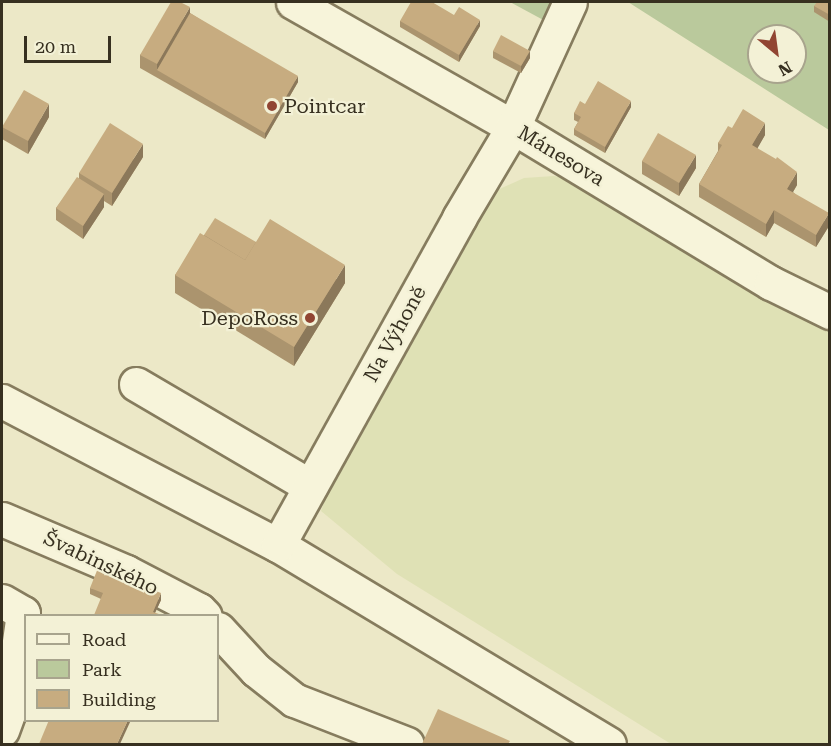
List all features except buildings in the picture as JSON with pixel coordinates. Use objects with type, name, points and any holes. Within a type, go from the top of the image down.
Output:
[{"type":"street","name":"Mánesova","points":[[293,2],[513,127],[771,283],[830,312]]},
{"type":"street","name":"Na Výhoně","points":[[278,545],[513,127],[570,2]]},
{"type":"street","points":[[136,384],[310,486]]},
{"type":"street","points":[[2,401],[278,545],[609,744]]},
{"type":"street","name":"Švabinského","points":[[2,519],[126,572],[200,614]]},
{"type":"street","points":[[2,601],[23,613],[9,711],[2,730]]},
{"type":"street","name":"Švabinského","points":[[219,631],[256,670],[294,700],[406,744]]},
{"type":"green space","points":[[510,2],[557,2],[547,22]]},
{"type":"green space","points":[[628,2],[829,2],[829,130],[757,84],[807,84],[807,24],[747,24],[747,78]]},
{"type":"green space","points":[[554,176],[589,183],[829,319],[829,744],[671,744],[397,574],[321,511],[332,481],[466,231],[493,192],[524,178]]},
{"type":"place","name":"Pointcar","points":[[272,106]]},
{"type":"place","name":"DepoRoss","points":[[310,318]]}]
